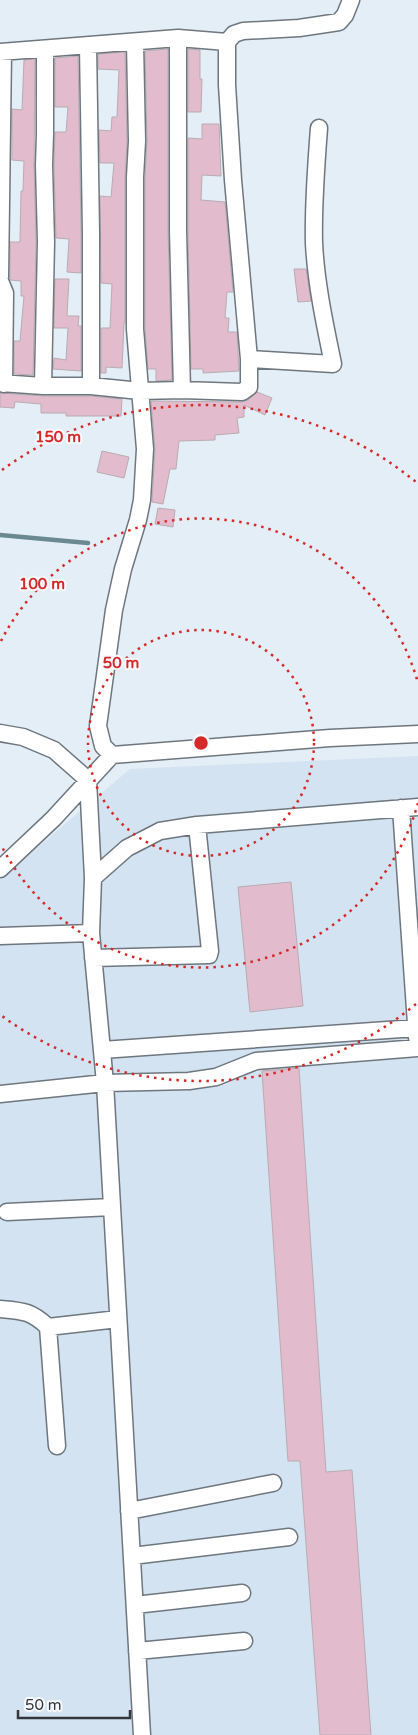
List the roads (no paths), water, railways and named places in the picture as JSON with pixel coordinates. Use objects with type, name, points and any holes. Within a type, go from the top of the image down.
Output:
[{"type":"street","points":[[0,281],[4,293],[2,384],[92,386],[140,391],[242,392],[248,387],[249,359],[233,180],[227,85],[227,42],[234,34],[243,31],[299,28],[339,22],[345,15],[351,0]]},
{"type":"street","points":[[0,277],[2,52],[135,43],[178,38],[227,42]]},
{"type":"street","points":[[178,38],[178,231],[182,390]]},
{"type":"street","points":[[112,755],[103,746],[98,726],[107,650],[118,592],[142,500],[145,449],[135,329],[137,141],[135,43]]},
{"type":"street","points":[[88,46],[92,386]]},
{"type":"street","points":[[43,386],[46,242],[44,165],[45,49]]},
{"type":"street","points":[[249,359],[333,364],[314,245],[314,192],[319,128]]},
{"type":"street","points":[[0,733],[23,737],[54,750],[88,780],[92,878],[91,934],[105,1083],[142,1735]]},
{"type":"street","points":[[0,869],[53,819],[112,755],[330,738],[418,734]]},
{"type":"street","points":[[92,878],[127,848],[160,830],[197,825],[418,807]]},
{"type":"street","points":[[401,808],[418,1053]]},
{"type":"street","points":[[94,958],[209,954],[197,825]]},
{"type":"street","points":[[0,936],[91,934]]},
{"type":"street","points":[[102,1050],[416,1028]]},
{"type":"street","points":[[0,1094],[105,1083],[189,1081],[216,1077],[256,1061],[418,1048]]},
{"type":"street","points":[[7,1212],[112,1207]]},
{"type":"street","points":[[0,1309],[22,1311],[37,1316],[48,1327],[57,1446]]},
{"type":"street","points":[[48,1327],[118,1319]]},
{"type":"street","points":[[129,1511],[272,1483]]},
{"type":"street","points":[[132,1556],[289,1537]]},
{"type":"street","points":[[135,1605],[242,1593]]},
{"type":"street","points":[[137,1652],[244,1641]]},
{"type":"waterway","points":[[0,535],[88,543]]}]
